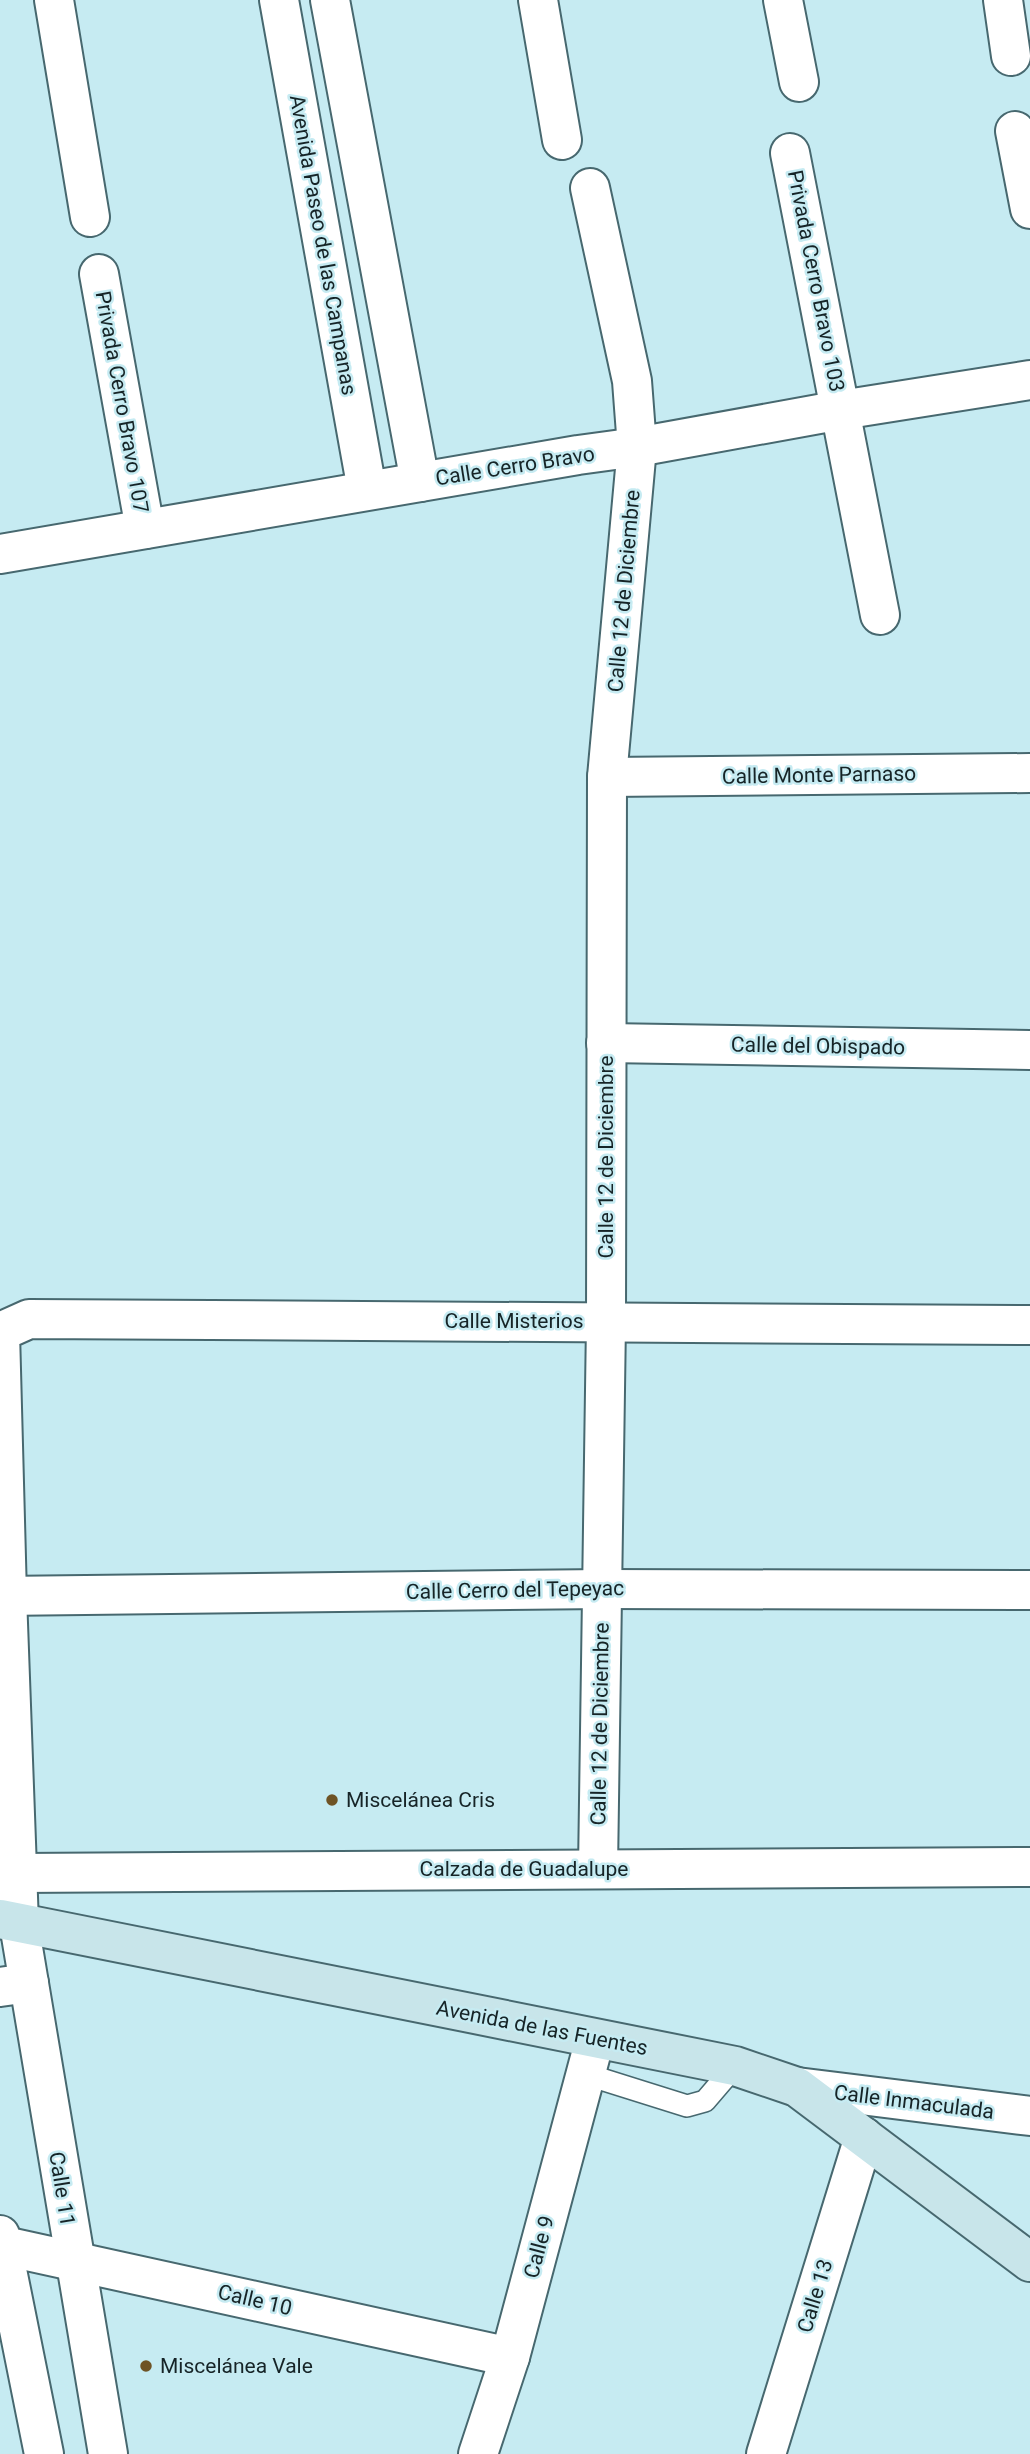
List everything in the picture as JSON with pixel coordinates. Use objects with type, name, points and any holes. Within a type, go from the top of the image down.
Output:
[{"type":"main road","name":"Avenida de las Fuentes","points":[[9,1922],[590,2056],[735,2066],[797,2087],[1030,2262]]},
{"type":"street","points":[[54,0],[90,217]]},
{"type":"street","name":"Avenida Paseo de las Campanas","points":[[279,0],[367,491]]},
{"type":"street","points":[[330,0],[420,482]]},
{"type":"street","points":[[538,0],[562,140]]},
{"type":"street","points":[[783,0],[799,82]]},
{"type":"street","points":[[1003,0],[1011,56]]},
{"type":"street","points":[[1015,131],[1030,209]]},
{"type":"street","name":"Privada Cerro Bravo 103","points":[[790,153],[880,615]]},
{"type":"street","name":"Calle 12 de Diciembre","points":[[590,188],[632,382],[637,447],[607,777],[606,1322],[598,1869]]},
{"type":"street","name":"Privada Cerro Bravo 107","points":[[99,274],[145,529]]},
{"type":"street","name":"Calle Cerro Bravo","points":[[0,554],[1030,380]]},
{"type":"street","name":"Calle Monte Parnaso","points":[[607,777],[1030,773]]},
{"type":"street","name":"Calle del Obispado","points":[[606,1043],[1030,1050]]},
{"type":"street","name":"Calle Misterios","points":[[0,1332],[29,1319],[1030,1325]]},
{"type":"street","name":"Calle 11","points":[[0,1332],[3,1596],[19,1873],[9,1922],[15,1985],[73,2259],[107,2454]]},
{"type":"street","name":"Calle Cerro del Tepeyac","points":[[3,1596],[603,1589],[1030,1590]]},
{"type":"street","name":"Calzada de Guadalupe","points":[[19,1873],[1030,1867]]},
{"type":"street","name":"Calle 9","points":[[478,2454],[510,2357],[590,2056]]},
{"type":"street","name":"Calle Inmaculada","points":[[797,2087],[1030,2116]]},
{"type":"street","name":"Calle 13","points":[[766,2454],[864,2137]]},
{"type":"street","points":[[1,2242],[44,2454]]},
{"type":"street","name":"Calle 10","points":[[1,2242],[510,2357]]},
{"type":"place","name":"Miscelánea Cris","points":[[332,1800]]},
{"type":"place","name":"Miscelánea Vale","points":[[146,2366]]}]
